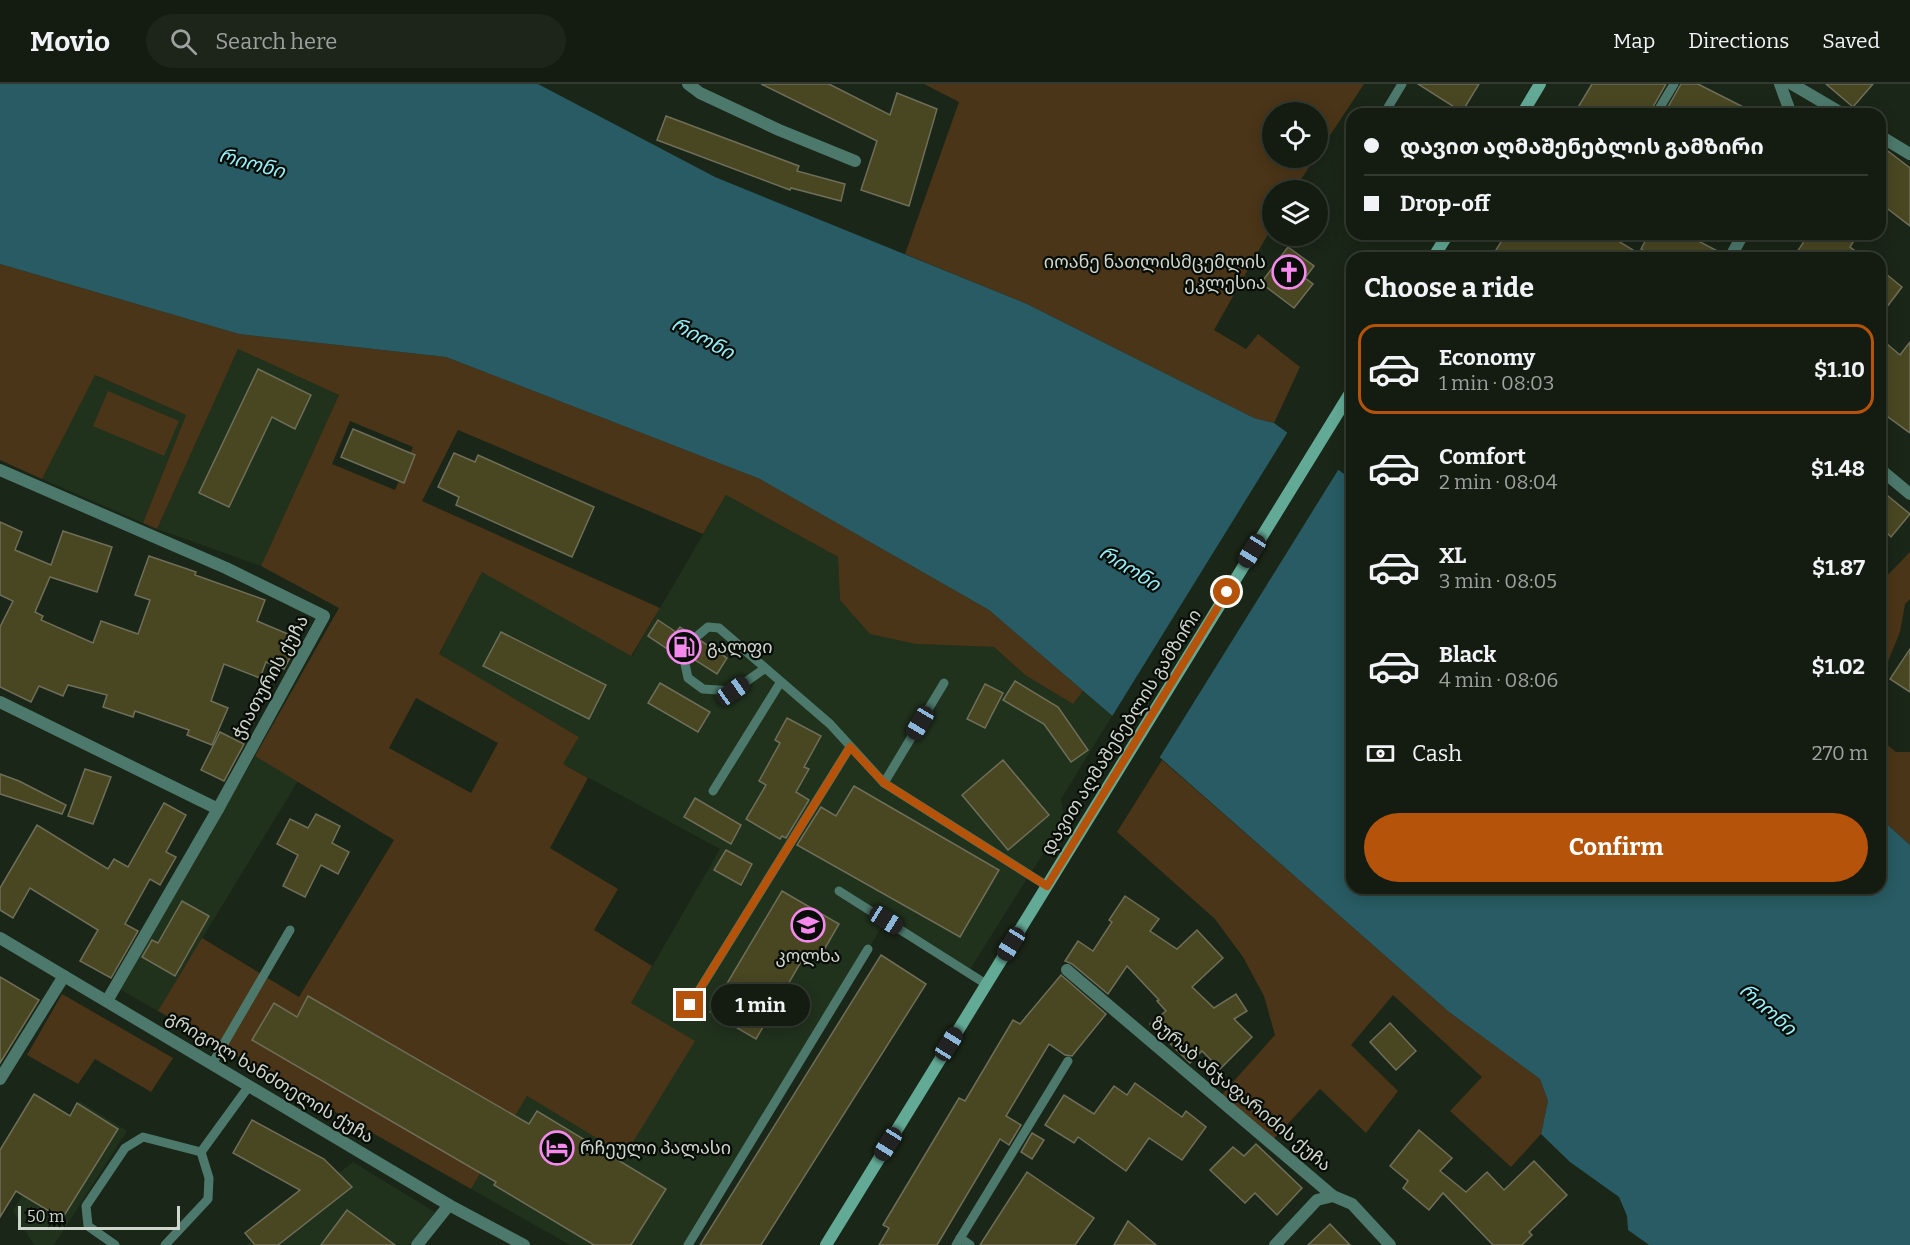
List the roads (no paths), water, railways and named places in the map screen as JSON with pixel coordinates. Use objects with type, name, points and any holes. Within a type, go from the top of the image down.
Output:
[{"type":"main road","points":[[1526,108],[1540,84]]},
{"type":"main road","name":"დავით აღმაშენებლის გამზირი","points":[[826,1245],[1346,399]]},
{"type":"street","points":[[688,84],[719,102],[855,161]]},
{"type":"street","points":[[1780,84],[1789,108]]},
{"type":"street","points":[[1792,84],[1833,108]]},
{"type":"street","points":[[1886,140],[1910,154]]},
{"type":"street","name":"ჭიათურის ქუჩა","points":[[0,470],[226,568],[324,616],[218,809],[107,1001]]},
{"type":"street","points":[[1886,474],[1910,494]]},
{"type":"street","points":[[0,702],[218,809]]},
{"type":"street","name":"გრიგოლ ხანძთელის ქუჩა","points":[[0,938],[449,1204],[524,1245]]},
{"type":"street","name":"ზურაბ ანჯაფარიძის ქუჩა","points":[[1067,970],[1333,1196],[1352,1204],[1390,1245]]},
{"type":"street","points":[[0,1079],[64,976]]},
{"type":"street","points":[[1275,1245],[1317,1200],[1333,1196]]},
{"type":"street","points":[[417,1245],[449,1204]]},
{"type":"lane","points":[[1388,108],[1402,84]]},
{"type":"lane","points":[[1660,108],[1674,84]]},
{"type":"lane","points":[[696,638],[708,627],[719,628],[830,724],[884,783],[1047,886]]},
{"type":"lane","points":[[684,659],[688,678],[703,689],[733,691],[764,669]]},
{"type":"lane","points":[[713,791],[780,683]]},
{"type":"lane","points":[[884,783],[944,683]]},
{"type":"lane","points":[[690,1005],[850,747]]},
{"type":"lane","points":[[839,891],[987,984]]},
{"type":"lane","points":[[212,1064],[290,930]]},
{"type":"lane","points":[[688,1245],[868,949]]},
{"type":"lane","points":[[970,1245],[958,1242],[1068,1061]]},
{"type":"lane","points":[[201,1152],[249,1086]]},
{"type":"lane","points":[[115,1245],[88,1226],[86,1206],[125,1148],[143,1137],[201,1152]]},
{"type":"lane","points":[[165,1245],[208,1199],[209,1178],[201,1152]]},
{"type":"water","name":"რიონი","points":[[0,84],[538,84],[715,177],[1027,304],[1254,418],[1274,423],[1346,475],[1346,894],[1886,894],[1886,823],[1910,845],[1910,1245],[1649,1245],[1628,1230],[1627,1216],[1619,1197],[1570,1162],[1541,1134],[1548,1101],[1540,1079],[1449,1012],[989,610],[760,479],[446,357],[239,334],[0,264]]},
{"type":"place","name":"იოანე ნათლისმცემლის ეკლესია","points":[[1289,272]]},
{"type":"place","name":"გალფი","points":[[684,647]]},
{"type":"place","name":"კოლხა","points":[[808,925]]},
{"type":"place","name":"რჩეული პალასი","points":[[557,1148]]}]
